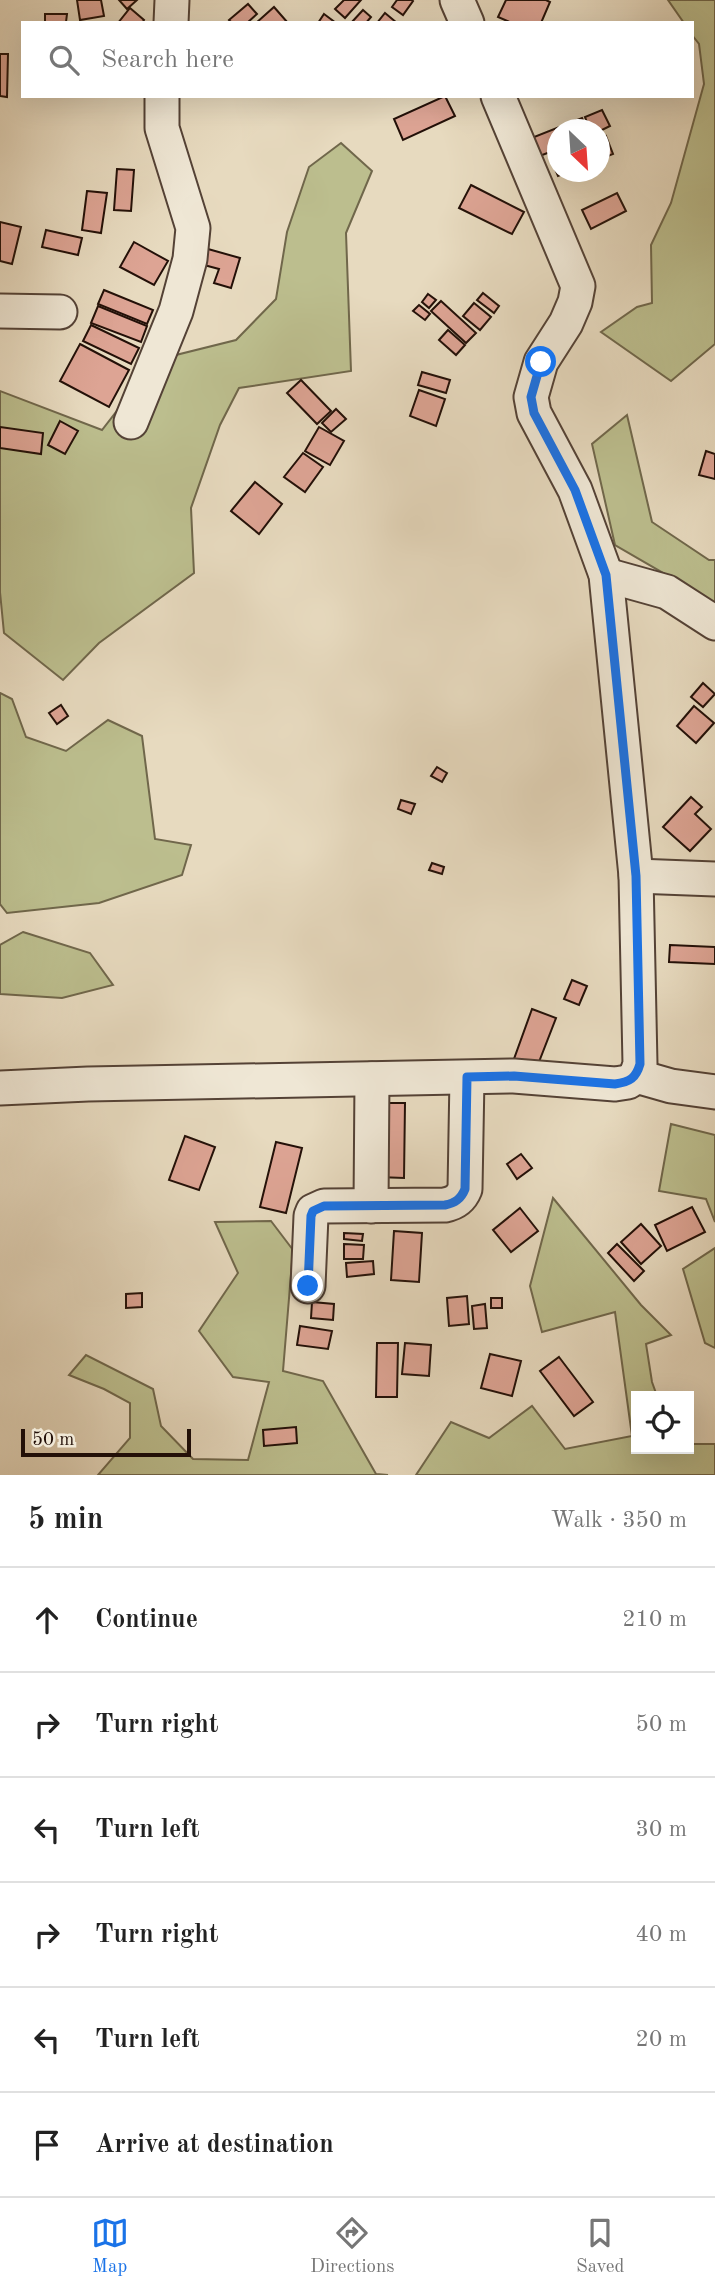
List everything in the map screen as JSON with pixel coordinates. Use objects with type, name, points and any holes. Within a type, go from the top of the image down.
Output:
[{"type":"street","points":[[171,21],[172,0]]},
{"type":"street","points":[[457,0],[466,21]]},
{"type":"street","points":[[131,422],[176,312],[190,259],[192,228],[162,128],[162,98]]},
{"type":"street","points":[[0,1088],[514,1076],[615,1084],[628,1082],[636,1076],[640,1064],[636,876],[606,575],[575,490],[534,413],[531,397],[541,362],[566,323],[578,286],[499,98]]},
{"type":"street","points":[[0,311],[60,312]]},
{"type":"street","points":[[606,575],[667,592],[715,624]]},
{"type":"street","points":[[636,876],[715,879]]},
{"type":"street","points":[[636,1076],[671,1086],[715,1092]]},
{"type":"street","points":[[308,1286],[313,1211],[324,1206],[445,1205],[463,1195],[467,1077]]},
{"type":"street","points":[[371,1206],[372,1080]]},
{"type":"green space","points":[[668,0],[715,0],[715,344],[671,381],[601,332],[637,307],[652,303],[651,245],[671,203],[704,84],[699,44],[694,38],[694,21],[683,21]]},
{"type":"green space","points":[[341,143],[372,171],[346,233],[351,371],[239,388],[220,425],[191,508],[194,573],[99,643],[63,680],[4,633],[0,592],[0,391],[102,430],[160,359],[236,340],[276,299],[287,232],[309,167]]},
{"type":"green space","points":[[627,415],[652,522],[709,560],[715,560],[715,603],[615,545],[592,444]]},
{"type":"green space","points":[[0,693],[12,699],[26,737],[66,751],[108,720],[142,736],[155,839],[191,845],[182,875],[99,903],[7,913],[0,904]]},
{"type":"green space","points":[[23,932],[90,953],[113,985],[62,998],[0,994],[0,945]]},
{"type":"green space","points":[[671,1124],[715,1135],[715,1222],[706,1199],[659,1191]]},
{"type":"green space","points":[[553,1198],[641,1305],[671,1335],[646,1344],[655,1391],[631,1391],[631,1429],[615,1312],[542,1332],[530,1286]]},
{"type":"green space","points":[[271,1221],[293,1250],[283,1371],[323,1381],[376,1474],[388,1475],[98,1475],[130,1438],[130,1403],[69,1375],[86,1355],[153,1389],[161,1426],[193,1459],[248,1460],[269,1382],[233,1377],[199,1331],[238,1273],[215,1222]]},
{"type":"green space","points":[[715,1248],[715,1348],[705,1343],[683,1269]]},
{"type":"green space","points":[[532,1406],[565,1449],[631,1436],[631,1454],[694,1454],[694,1444],[715,1444],[715,1475],[416,1475],[451,1422],[489,1438]]},
{"type":"building","points":[[77,0],[101,0],[104,16],[80,20]]},
{"type":"building","points":[[119,0],[137,0],[127,9]]},
{"type":"building","points":[[344,0],[361,0],[345,18],[335,9]]},
{"type":"building","points":[[397,0],[413,1],[403,15],[392,7]]},
{"type":"building","points":[[506,0],[550,2],[542,21],[507,21],[498,17]]},
{"type":"building","points":[[248,4],[257,14],[249,21],[229,20]]},
{"type":"building","points":[[274,7],[286,21],[258,21]]},
{"type":"building","points":[[130,8],[144,20],[143,21],[120,21]]},
{"type":"building","points":[[363,10],[371,17],[368,21],[353,21]]},
{"type":"building","points":[[385,13],[395,21],[379,21]]},
{"type":"building","points":[[45,14],[67,14],[66,21],[45,21]]},
{"type":"building","points":[[324,14],[333,21],[319,21]]},
{"type":"building","points":[[0,54],[8,54],[7,97],[0,96]]},
{"type":"building","points":[[441,98],[446,98],[455,116],[403,140],[394,119]]},
{"type":"building","points":[[602,110],[606,119],[586,119],[585,117]]},
{"type":"building","points":[[547,132],[547,153],[537,157],[529,139]]},
{"type":"building","points":[[117,169],[134,170],[131,211],[114,210]]},
{"type":"building","points":[[471,185],[524,212],[512,234],[459,208]]},
{"type":"building","points":[[87,191],[107,193],[101,233],[82,230]]},
{"type":"building","points":[[617,193],[626,211],[591,229],[582,210]]},
{"type":"building","points":[[0,222],[21,227],[12,264],[0,261]]},
{"type":"building","points":[[46,230],[82,238],[78,255],[42,247]]},
{"type":"building","points":[[134,242],[168,261],[154,285],[120,267]]},
{"type":"building","points":[[208,249],[240,258],[231,288],[214,283],[219,269],[204,265]]},
{"type":"building","points":[[104,290],[153,310],[147,324],[98,304]]},
{"type":"building","points":[[483,293],[499,306],[494,313],[477,300]]},
{"type":"building","points":[[428,294],[436,300],[429,308],[422,302]]},
{"type":"building","points":[[441,301],[476,333],[466,343],[431,311]]},
{"type":"building","points":[[474,303],[491,317],[480,330],[463,316]]},
{"type":"building","points":[[419,305],[430,314],[425,320],[413,311]]},
{"type":"building","points":[[98,306],[147,326],[141,342],[91,323]]},
{"type":"building","points":[[91,325],[139,348],[131,364],[83,341]]},
{"type":"building","points":[[448,330],[465,345],[456,355],[439,340]]},
{"type":"building","points":[[80,344],[129,370],[109,407],[60,381]]},
{"type":"building","points":[[422,372],[450,380],[446,393],[418,385]]},
{"type":"building","points":[[301,380],[331,411],[317,424],[287,393]]},
{"type":"building","points":[[419,390],[445,399],[436,426],[410,416]]},
{"type":"building","points":[[336,409],[346,419],[331,432],[322,423]]},
{"type":"building","points":[[60,421],[78,431],[65,454],[48,445]]},
{"type":"building","points":[[0,427],[43,433],[41,454],[0,448]]},
{"type":"building","points":[[319,427],[344,441],[330,465],[305,451]]},
{"type":"building","points":[[706,451],[715,454],[715,479],[699,475]]},
{"type":"building","points":[[303,453],[323,467],[305,492],[284,477]]},
{"type":"building","points":[[255,482],[282,504],[259,534],[231,511]]},
{"type":"building","points":[[703,683],[715,694],[703,707],[691,697]]},
{"type":"building","points":[[61,705],[68,716],[57,724],[49,713]]},
{"type":"building","points":[[694,706],[714,723],[696,743],[677,726]]},
{"type":"building","points":[[437,767],[447,773],[442,782],[431,776]]},
{"type":"building","points":[[691,797],[702,807],[695,814],[711,829],[690,851],[663,827]]},
{"type":"building","points":[[401,800],[415,804],[411,814],[398,809]]},
{"type":"building","points":[[432,863],[444,867],[442,874],[429,870]]},
{"type":"building","points":[[670,945],[715,947],[715,964],[669,962]]},
{"type":"building","points":[[572,980],[587,986],[579,1005],[564,999]]},
{"type":"building","points":[[532,1009],[556,1018],[537,1067],[514,1059]]},
{"type":"building","points":[[379,1103],[405,1103],[404,1178],[378,1177]]},
{"type":"building","points":[[185,1136],[215,1147],[199,1190],[169,1180]]},
{"type":"building","points":[[276,1142],[302,1148],[286,1213],[260,1207]]},
{"type":"building","points":[[521,1154],[532,1168],[517,1179],[507,1164]]},
{"type":"building","points":[[692,1207],[705,1232],[667,1251],[655,1225]]},
{"type":"building","points":[[520,1208],[538,1231],[511,1252],[493,1230]]},
{"type":"building","points":[[641,1224],[661,1246],[641,1264],[621,1242]]},
{"type":"building","points":[[394,1231],[422,1233],[419,1282],[391,1280]]},
{"type":"building","points":[[344,1233],[363,1234],[362,1241],[344,1239]]},
{"type":"building","points":[[344,1244],[364,1245],[363,1259],[344,1259]]},
{"type":"building","points":[[617,1244],[644,1271],[634,1281],[608,1253]]},
{"type":"building","points":[[373,1261],[374,1274],[347,1277],[346,1263]]},
{"type":"building","points":[[142,1293],[142,1307],[126,1308],[126,1294]]},
{"type":"building","points":[[467,1296],[469,1324],[449,1326],[447,1298]]},
{"type":"building","points":[[491,1298],[502,1298],[502,1308],[491,1308]]},
{"type":"building","points":[[312,1302],[334,1304],[333,1320],[311,1318]]},
{"type":"building","points":[[485,1304],[487,1328],[474,1329],[472,1306]]},
{"type":"building","points":[[300,1326],[332,1331],[328,1349],[297,1345]]},
{"type":"building","points":[[377,1343],[398,1343],[397,1397],[376,1397]]},
{"type":"building","points":[[405,1343],[431,1345],[429,1376],[402,1374]]},
{"type":"building","points":[[490,1354],[521,1361],[512,1396],[481,1388]]},
{"type":"building","points":[[559,1357],[593,1402],[574,1416],[540,1371]]},
{"type":"building","points":[[296,1427],[297,1443],[264,1446],[263,1430]]},
{"type":"route","points":[[308,1286],[311,1216],[318,1208],[445,1205],[463,1195],[467,1077],[514,1076],[615,1084],[628,1082],[636,1076],[640,1064],[636,876],[606,575],[575,490],[534,413],[531,397],[541,362]]}]
